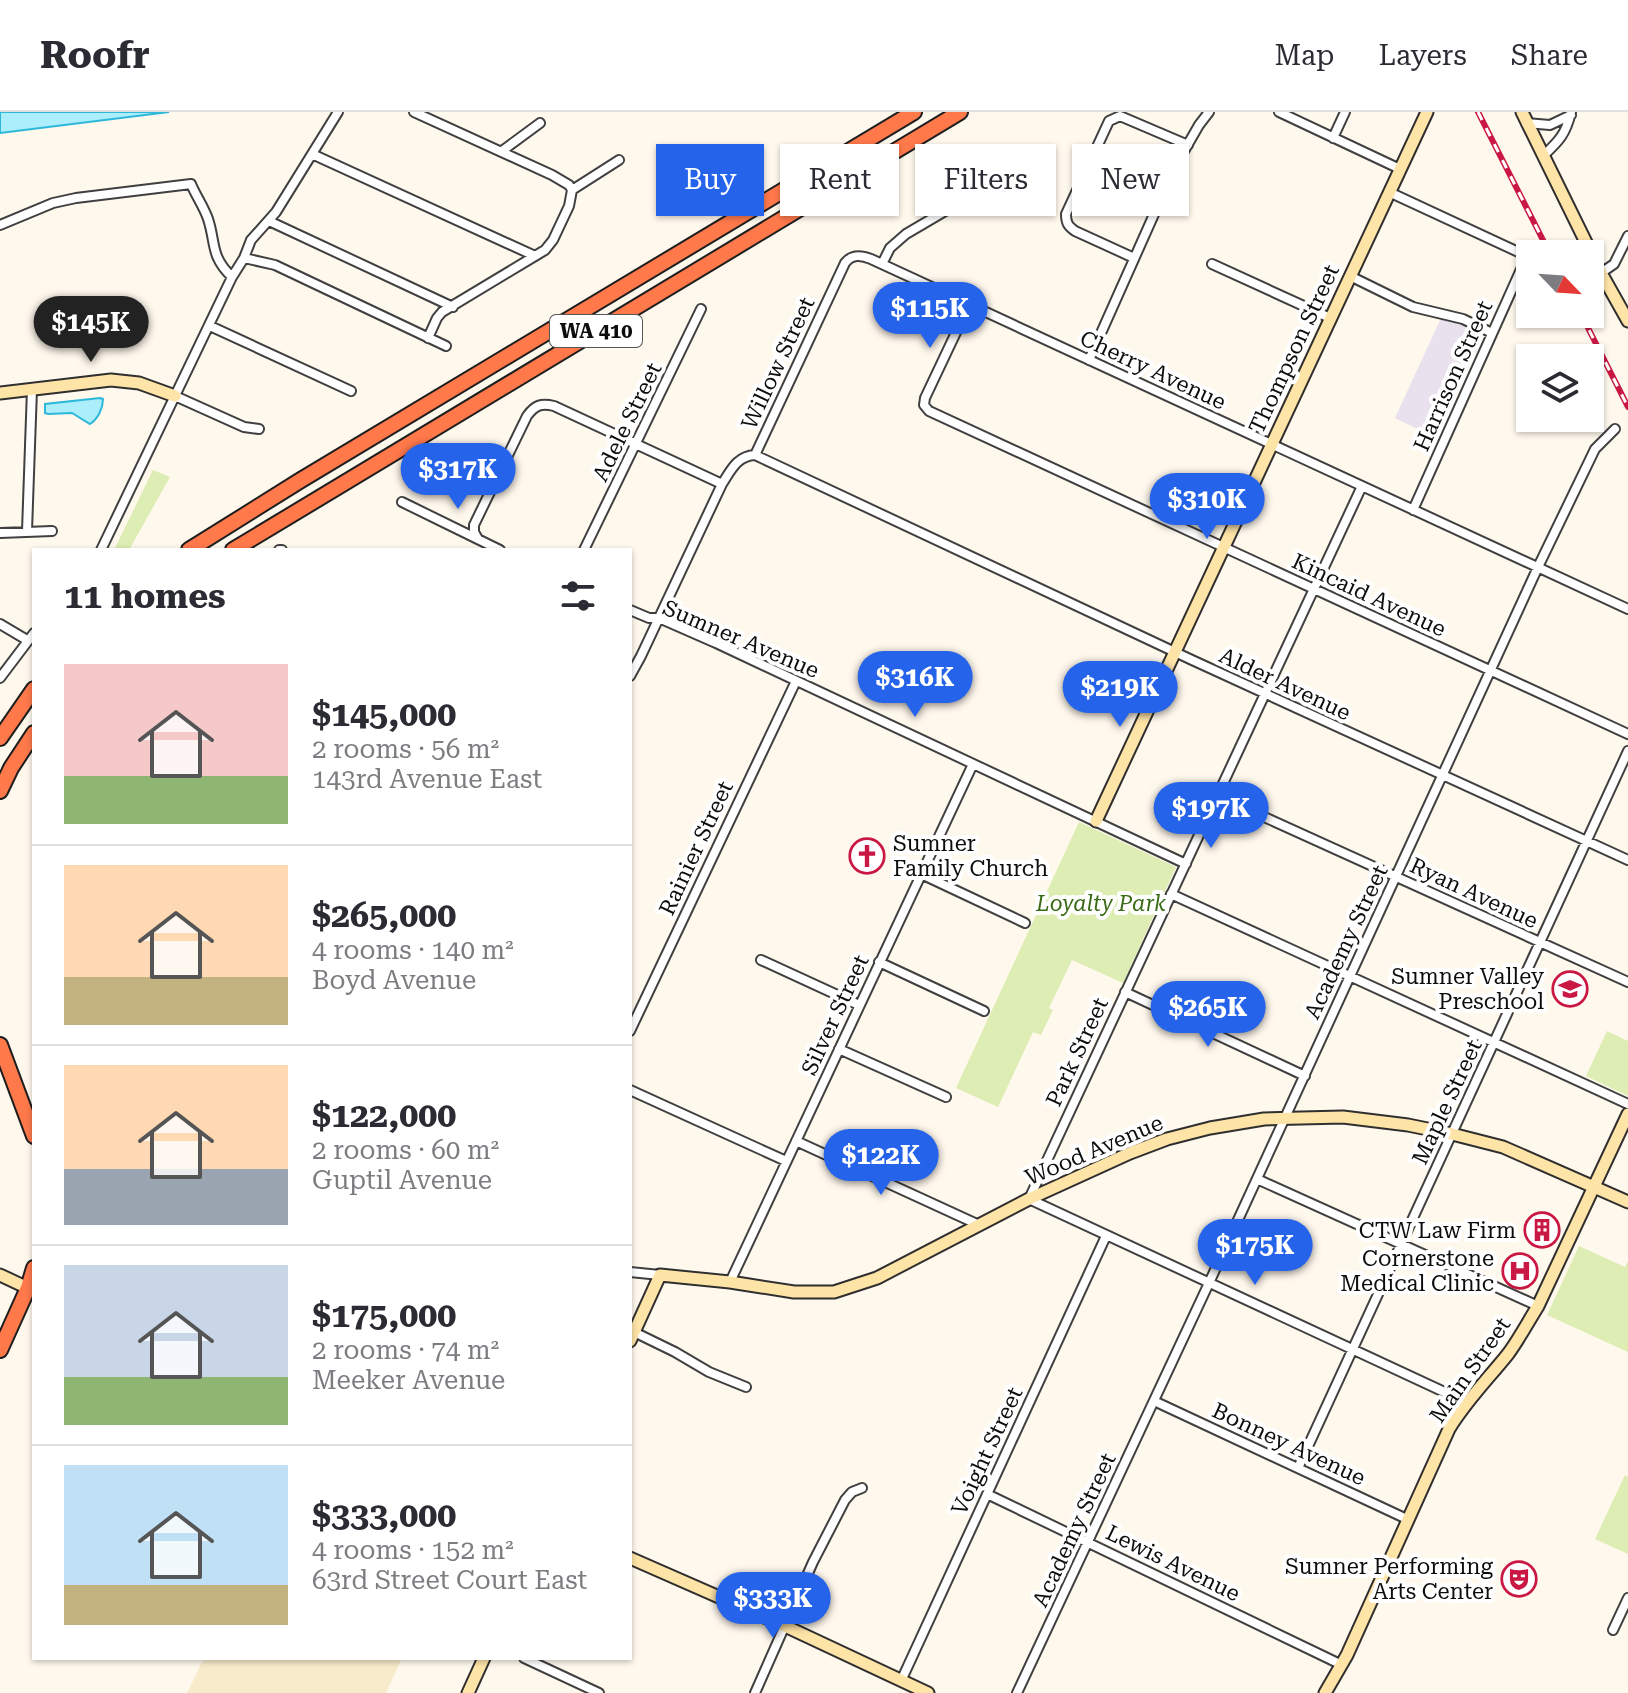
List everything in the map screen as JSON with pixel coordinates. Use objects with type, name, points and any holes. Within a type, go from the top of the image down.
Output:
[{"type":"highway","name":"WA 410","points":[[192,548],[914,112]]},
{"type":"highway","name":"WA 410","points":[[236,548],[960,112]]},
{"type":"highway","points":[[0,738],[32,692]]},
{"type":"highway","points":[[0,791],[30,738]]},
{"type":"highway","points":[[0,802],[30,738]]},
{"type":"highway","points":[[0,1045],[32,1131]]},
{"type":"highway","points":[[0,1350],[31,1290]]},
{"type":"highway","points":[[16,1316],[32,1305]]},
{"type":"street","points":[[102,548],[251,240],[276,212],[338,112]]},
{"type":"street","points":[[414,112],[552,175],[572,190],[569,206],[545,250],[442,312],[428,338]]},
{"type":"street","points":[[1189,144],[1209,112]]},
{"type":"street","points":[[1279,112],[1400,169]]},
{"type":"street","points":[[1333,138],[1345,112]]},
{"type":"street","name":"Thompson Street","points":[[1096,821],[1427,112]]},
{"type":"street","points":[[1524,118],[1550,125],[1571,113]]},
{"type":"street","points":[[1543,156],[1562,138],[1571,113]]},
{"type":"street","points":[[1098,144],[1109,121],[1120,116],[1186,144]]},
{"type":"street","points":[[1524,118],[1585,240]]},
{"type":"street","points":[[502,151],[540,123]]},
{"type":"street","points":[[312,154],[535,256]]},
{"type":"street","points":[[572,190],[619,160]]},
{"type":"street","points":[[0,225],[53,203],[76,198],[191,184],[209,221],[213,248],[232,277]]},
{"type":"street","name":"Harrison Street","points":[[1389,192],[1527,256],[1413,510]]},
{"type":"street","points":[[1072,201],[1066,214],[1070,228],[1134,258]]},
{"type":"street","points":[[882,264],[891,247],[937,216]]},
{"type":"street","points":[[1089,360],[1153,216]]},
{"type":"street","points":[[269,221],[453,307]]},
{"type":"street","points":[[1604,271],[1614,264],[1628,236]]},
{"type":"street","name":"Willow Street","points":[[632,672],[722,484],[735,463],[755,455],[845,262],[853,256],[860,256],[882,264]]},
{"type":"street","points":[[244,258],[275,265],[446,346]]},
{"type":"street","name":"Cherry Avenue","points":[[882,264],[1628,609]]},
{"type":"street","points":[[1212,264],[1330,318]]},
{"type":"street","points":[[1350,276],[1413,307],[1463,319],[1492,333]]},
{"type":"street","points":[[1604,278],[1628,321]]},
{"type":"street","name":"Kincaid Avenue","points":[[969,305],[925,396],[924,405],[929,411],[1628,734]]},
{"type":"street","name":"Adele Street","points":[[585,548],[701,309]]},
{"type":"street","points":[[210,326],[351,391]]},
{"type":"street","points":[[0,393],[111,380],[139,383],[244,427],[259,429]]},
{"type":"street","points":[[27,531],[32,389]]},
{"type":"street","points":[[478,539],[474,525],[527,416],[533,407],[540,404],[554,406],[722,484]]},
{"type":"street","name":"Academy Street","points":[[1017,1693],[1538,567],[1595,449],[1615,429]]},
{"type":"street","name":"Alder Avenue","points":[[755,455],[1628,860]]},
{"type":"street","name":"Park Street","points":[[1029,1199],[1362,486]]},
{"type":"street","points":[[402,502],[492,548]]},
{"type":"street","points":[[0,533],[52,531]]},
{"type":"street","name":"Sumner Avenue","points":[[632,611],[649,618],[659,618],[1186,864]]},
{"type":"street","points":[[0,624],[31,637],[0,678]]},
{"type":"street","name":"Rainier Street","points":[[632,1027],[796,681]]},
{"type":"street","name":"Maple Street","points":[[1298,1468],[1628,751]]},
{"type":"street","name":"Silver Street","points":[[730,1282],[973,764]]},
{"type":"street","name":"Ryan Avenue","points":[[1218,796],[1628,982]]},
{"type":"street","points":[[921,874],[1025,923]]},
{"type":"street","points":[[1171,894],[1628,1104]]},
{"type":"street","points":[[761,960],[859,1005]]},
{"type":"street","points":[[879,962],[984,1011]]},
{"type":"street","points":[[1125,992],[1305,1076]]},
{"type":"street","points":[[839,1049],[946,1097]]},
{"type":"street","points":[[632,1091],[786,1161]]},
{"type":"street","name":"Main Street","points":[[1325,1693],[1342,1665],[1449,1429],[1509,1352],[1538,1306],[1628,1114]]},
{"type":"street","name":"Wood Avenue","points":[[632,1272],[794,1292],[834,1292],[877,1278],[1029,1199],[1130,1153],[1167,1139],[1239,1122],[1285,1118],[1343,1117],[1452,1134],[1503,1147],[1628,1202]]},
{"type":"street","points":[[796,1141],[979,1225]]},
{"type":"street","points":[[1257,1179],[1538,1306]]},
{"type":"street","points":[[1029,1199],[1468,1403]]},
{"type":"street","name":"Voight Street","points":[[901,1681],[1106,1236]]},
{"type":"street","points":[[0,1275],[31,1290]]},
{"type":"street","points":[[660,1275],[632,1337],[669,1349],[709,1372],[746,1387]]},
{"type":"street","name":"Bonney Avenue","points":[[1154,1401],[1409,1520]]},
{"type":"street","points":[[755,1693],[813,1562],[845,1500],[852,1492],[862,1488]]},
{"type":"street","name":"Lewis Avenue","points":[[987,1494],[1342,1665]]},
{"type":"street","points":[[632,1559],[928,1693]]},
{"type":"street","points":[[1613,1630],[1628,1598]]},
{"type":"street","points":[[468,1693],[483,1660]]},
{"type":"street","points":[[528,1660],[599,1693]]},
{"type":"shaded area","points":[[1441,318],[1478,331],[1481,341],[1436,438],[1395,418]]},
{"type":"shaded area","points":[[203,1660],[401,1660],[386,1693],[187,1693]]},
{"type":"green space","points":[[153,470],[170,477],[130,548],[115,548]]},
{"type":"green space","name":"Loyalty Park","points":[[1079,822],[1176,867],[1123,983],[1072,960],[1049,1008],[1053,1010],[1041,1035],[1033,1032],[998,1107],[956,1088]]},
{"type":"green space","points":[[1607,1031],[1628,1041],[1628,1096],[1586,1076]]},
{"type":"green space","points":[[1579,1246],[1625,1267],[1628,1261],[1628,1352],[1547,1315]]},
{"type":"green space","points":[[1625,1475],[1628,1477],[1628,1554],[1595,1539]]},
{"type":"water","points":[[0,112],[169,112],[0,133]]},
{"type":"water","points":[[103,399],[101,410],[90,424],[72,413],[45,413],[45,404]]},
{"type":"railway","points":[[1478,112],[1543,240]]},
{"type":"railway","points":[[1588,328],[1628,407]]},
{"type":"place","name":"Sumner Family Church","points":[[867,856]]},
{"type":"place","name":"Sumner Valley Preschool","points":[[1570,989]]},
{"type":"place","name":"CTW Law Firm","points":[[1542,1230]]},
{"type":"place","name":"Cornerstone Medical Clinic","points":[[1520,1271]]},
{"type":"place","name":"Sumner Performing Arts Center","points":[[1519,1579]]}]
